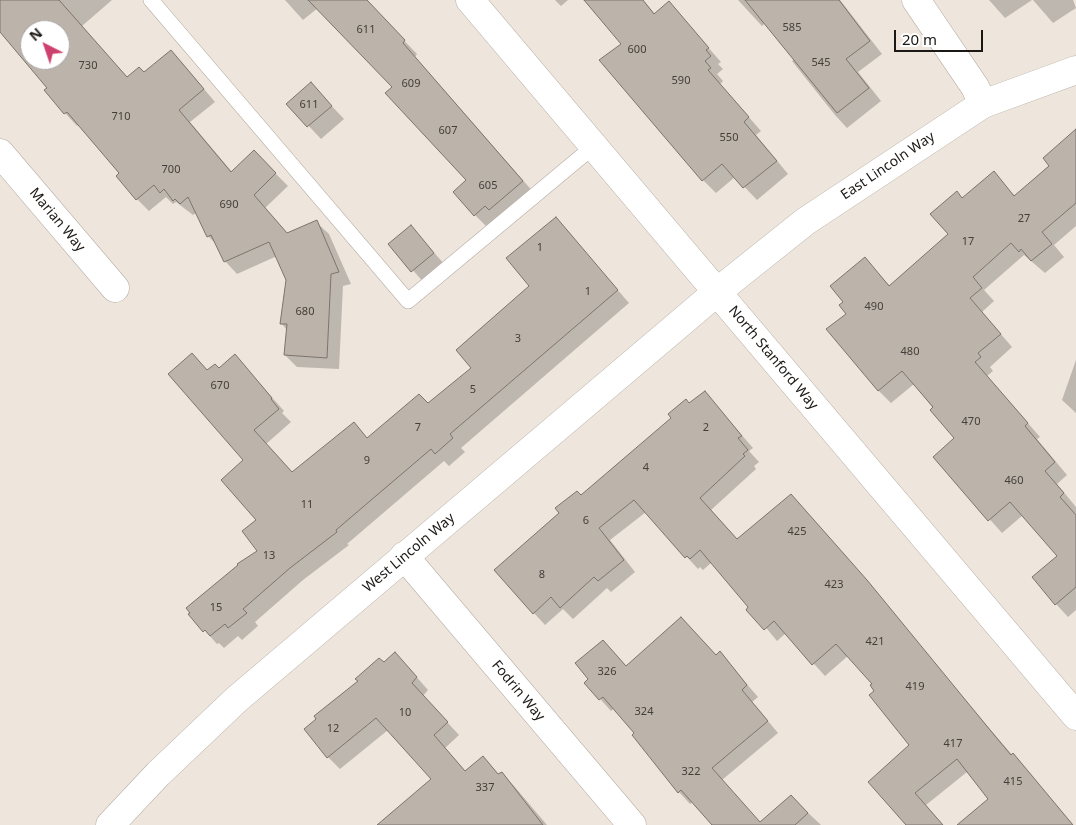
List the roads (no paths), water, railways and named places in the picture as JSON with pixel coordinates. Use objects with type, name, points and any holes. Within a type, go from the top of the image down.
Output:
[{"type":"street","name":"North Stanford Way","points":[[470,0],[1076,716]]},
{"type":"street","points":[[916,0],[974,87],[983,104]]},
{"type":"street","name":"East Lincoln Way","points":[[717,292],[806,221],[983,104],[1076,70]]},
{"type":"street","name":"Marian Way","points":[[0,153],[115,288]]},
{"type":"street","name":"West Lincoln Way","points":[[110,825],[158,774],[237,698],[717,292]]},
{"type":"street","name":"Fodrin Way","points":[[404,556],[632,825]]},
{"type":"lane","points":[[152,0],[408,301],[594,146]]}]
